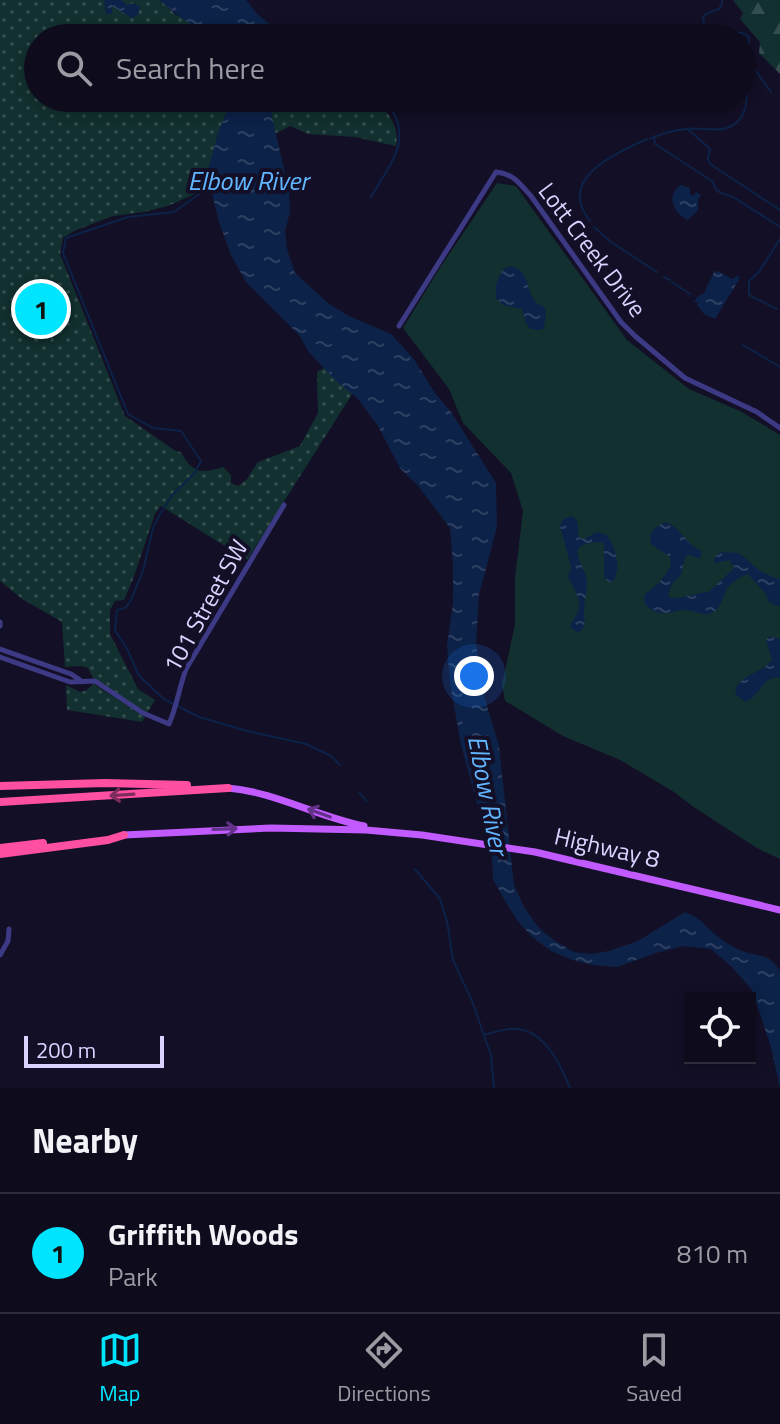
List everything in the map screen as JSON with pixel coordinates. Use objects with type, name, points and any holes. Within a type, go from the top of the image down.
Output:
[{"type":"highway","points":[[0,786],[105,783],[228,788]]},
{"type":"highway","points":[[0,802],[228,788]]},
{"type":"highway","points":[[0,848],[124,835]]},
{"type":"highway","points":[[0,854],[108,840],[124,835]]},
{"type":"main road","name":"Highway 8","points":[[228,788],[264,794],[348,823],[422,835]]},
{"type":"main road","name":"Highway 8","points":[[124,835],[271,828],[366,830],[422,835],[535,852],[780,910]]},
{"type":"street","name":"Lott Creek Drive","points":[[399,326],[496,172],[508,173],[531,196],[621,322],[635,336],[685,378],[757,412],[780,428]]},
{"type":"street","name":"101 Street SW","points":[[81,681],[95,681],[143,713],[169,724],[186,669],[284,505]]},
{"type":"street","points":[[0,649],[71,674],[81,681]]},
{"type":"street","points":[[0,657],[70,682],[81,681]]},
{"type":"street","points":[[0,955],[8,941],[9,929]]},
{"type":"green space","points":[[0,0],[160,0],[176,15],[198,24],[24,24],[24,112],[386,112],[394,125],[396,146],[355,137],[308,134],[290,126],[242,151],[235,176],[168,206],[113,216],[63,238],[60,254],[125,416],[181,453],[197,470],[223,467],[231,475],[231,483],[238,486],[247,479],[258,462],[300,446],[318,413],[317,372],[330,364],[361,380],[247,560],[161,506],[155,514],[124,600],[115,601],[110,610],[110,634],[138,689],[155,700],[147,713],[93,678],[88,668],[65,667],[62,622],[22,599],[0,581]]},
{"type":"green space","points":[[733,0],[780,0],[780,74],[759,53],[756,24],[744,24],[740,19],[743,13]]},
{"type":"green space","points":[[497,183],[516,186],[627,340],[689,389],[742,412],[780,435],[780,859],[757,848],[620,760],[563,736],[505,701],[502,685],[515,624],[515,577],[523,511],[511,473],[463,423],[449,389],[403,328]]},
{"type":"green space","points":[[94,684],[145,717],[142,722],[67,710],[66,685],[80,692]]},
{"type":"water","points":[[104,0],[121,0],[127,5],[134,3],[140,7],[138,15],[132,18],[112,6],[112,14],[106,14]]},
{"type":"water","points":[[160,0],[246,0],[269,24],[191,24]]},
{"type":"water","name":"Elbow River","points":[[227,112],[272,112],[289,190],[290,212],[285,231],[295,273],[329,304],[391,334],[413,358],[496,483],[497,527],[479,594],[476,644],[484,696],[499,746],[514,885],[524,907],[538,927],[574,952],[591,954],[609,951],[638,941],[685,912],[734,947],[770,959],[780,971],[780,1088],[756,1002],[756,992],[711,949],[683,946],[617,967],[572,960],[551,951],[532,937],[504,899],[493,879],[492,857],[461,745],[450,683],[447,646],[453,602],[453,564],[450,528],[419,487],[400,468],[378,426],[358,399],[335,380],[308,351],[299,335],[246,282],[231,255],[219,222],[207,173]]},
{"type":"water","points":[[681,185],[690,188],[690,194],[694,196],[696,192],[701,195],[698,210],[688,220],[675,209],[672,199]]},
{"type":"water","points":[[512,266],[524,275],[533,298],[546,311],[544,328],[540,330],[530,329],[522,309],[503,305],[496,298],[498,278],[505,268]]},
{"type":"water","points":[[714,272],[732,279],[740,278],[715,319],[704,314],[698,303],[694,302],[704,293]]},
{"type":"water","points":[[571,516],[576,520],[580,538],[597,532],[607,535],[617,566],[611,583],[604,578],[602,542],[589,543],[578,549],[587,584],[585,623],[578,633],[570,627],[579,605],[568,576],[571,567],[560,526],[563,519]]},
{"type":"water","points":[[665,522],[702,551],[700,559],[690,555],[685,557],[681,575],[672,584],[668,595],[671,598],[709,592],[735,567],[731,560],[714,563],[714,559],[720,552],[739,553],[760,571],[780,580],[780,605],[768,601],[766,594],[748,574],[731,584],[720,606],[711,613],[651,610],[644,603],[644,595],[660,582],[671,566],[670,557],[651,544],[650,535]]},
{"type":"water","points":[[770,636],[780,639],[780,677],[769,680],[745,702],[735,690],[742,680],[772,660],[766,640]]},
{"type":"waterway","points":[[704,24],[703,17],[719,9],[722,0]]},
{"type":"waterway","points":[[756,71],[771,92]]},
{"type":"waterway","points":[[371,197],[397,149],[398,125],[393,112]]},
{"type":"waterway","points":[[650,139],[678,130],[727,128],[734,125],[744,112]]},
{"type":"waterway","points":[[689,130],[710,149],[710,164],[780,210]]},
{"type":"waterway","points":[[654,136],[655,144],[712,181],[717,191],[735,198],[780,227]]},
{"type":"waterway","points":[[590,221],[581,206],[580,193],[584,181],[605,160],[647,139]]},
{"type":"waterway","points":[[209,187],[174,212],[128,217],[66,238],[63,253],[128,414],[153,428],[181,431],[201,461],[194,474],[172,495],[160,514],[130,602],[125,608],[117,610],[115,630],[139,676],[164,699],[199,717],[306,744],[331,756],[340,765]]},
{"type":"waterway","points":[[594,227],[657,272]]},
{"type":"waterway","points":[[777,309],[749,295],[749,281],[759,272],[780,239]]},
{"type":"waterway","points":[[664,277],[670,280]]},
{"type":"waterway","points":[[672,282],[690,294]]},
{"type":"waterway","points":[[743,345],[780,367]]},
{"type":"waterway","points":[[359,792],[366,801]]},
{"type":"waterway","points":[[415,869],[440,899],[453,960],[472,1001],[491,1055],[494,1088]]},
{"type":"waterway","points":[[484,1035],[509,1029],[531,1033],[555,1057],[570,1088]]},
{"type":"place","name":"Griffith Woods","points":[[41,309]]}]
